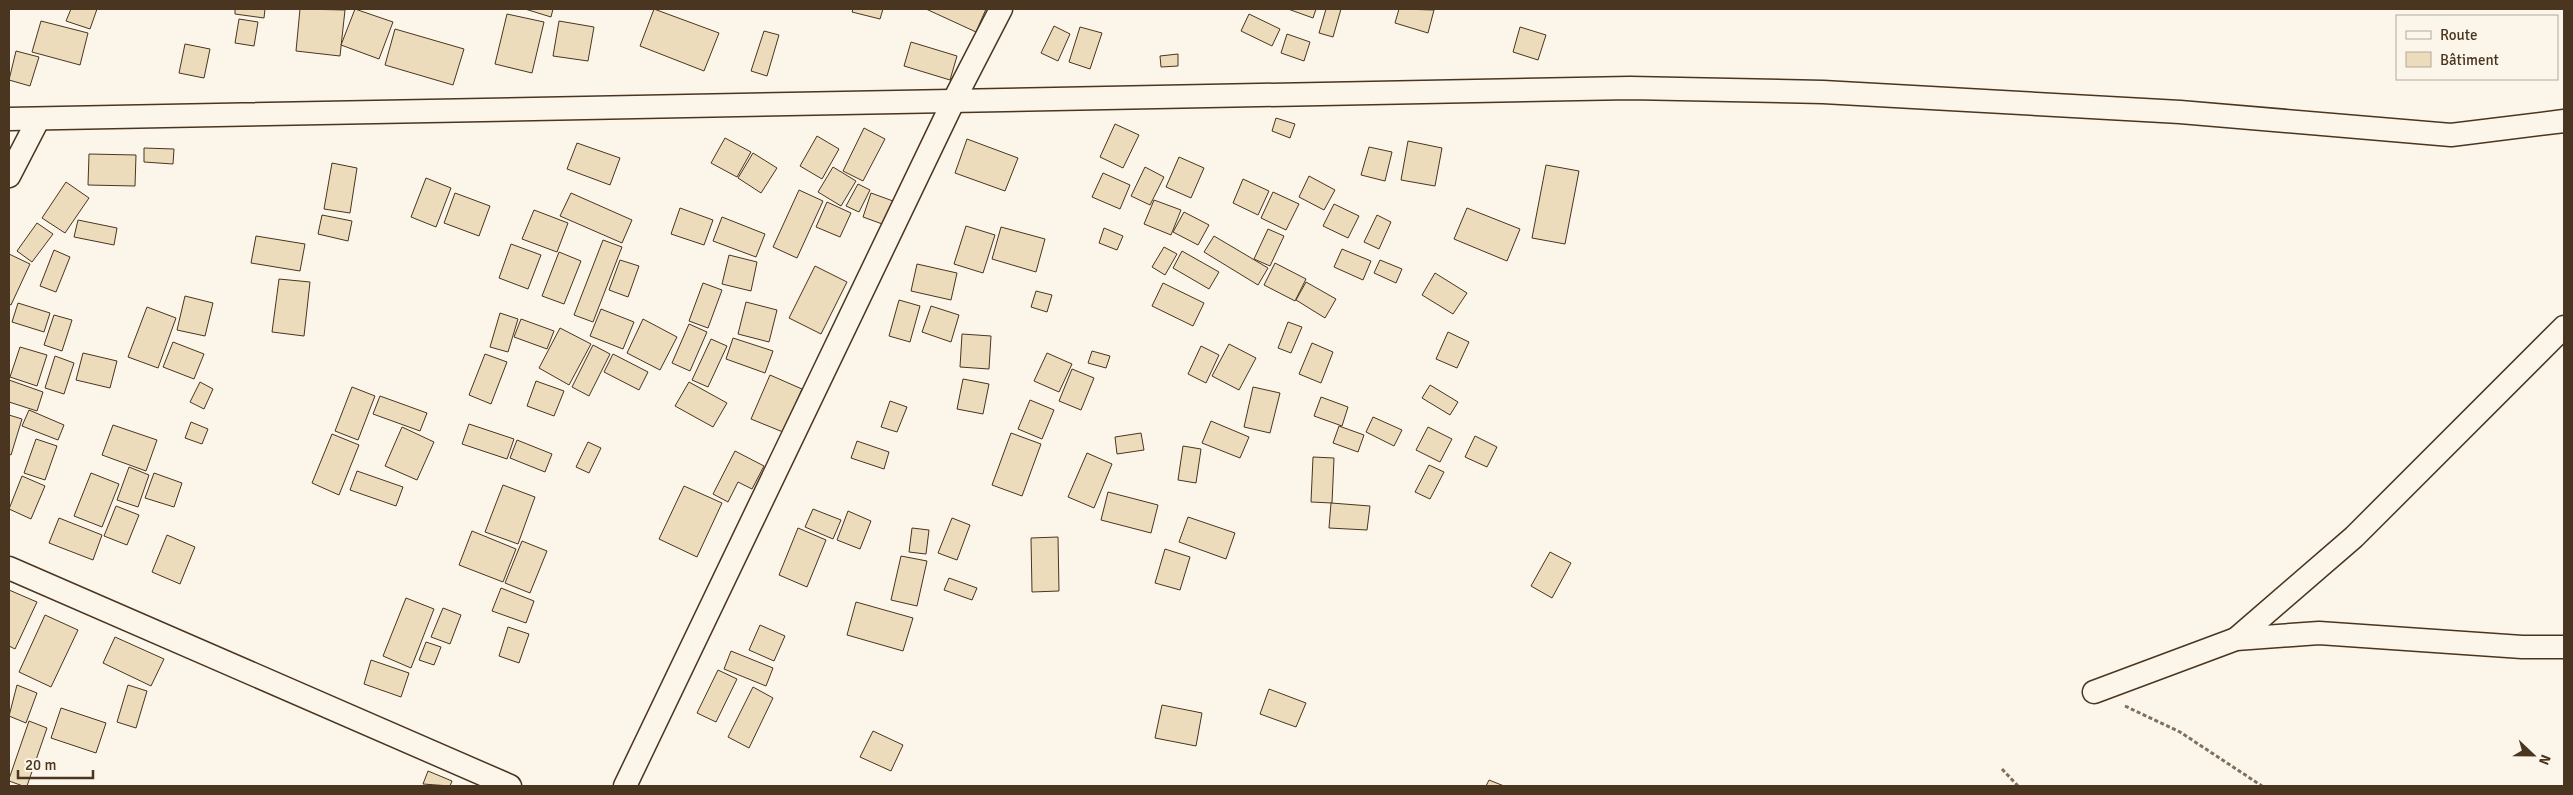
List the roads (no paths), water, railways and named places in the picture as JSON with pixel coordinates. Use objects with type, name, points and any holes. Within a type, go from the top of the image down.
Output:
[{"type":"street","points":[[625,786],[953,102],[1001,9]]},
{"type":"street","points":[[9,120],[1630,88],[1823,92],[2180,112],[2451,136],[2564,121]]},
{"type":"street","points":[[9,176],[38,120]]},
{"type":"street","points":[[2236,639],[2354,537],[2564,327]]},
{"type":"street","points":[[9,568],[510,786]]},
{"type":"street","points":[[2094,692],[2236,639],[2319,632],[2522,647],[2564,647]]}]
